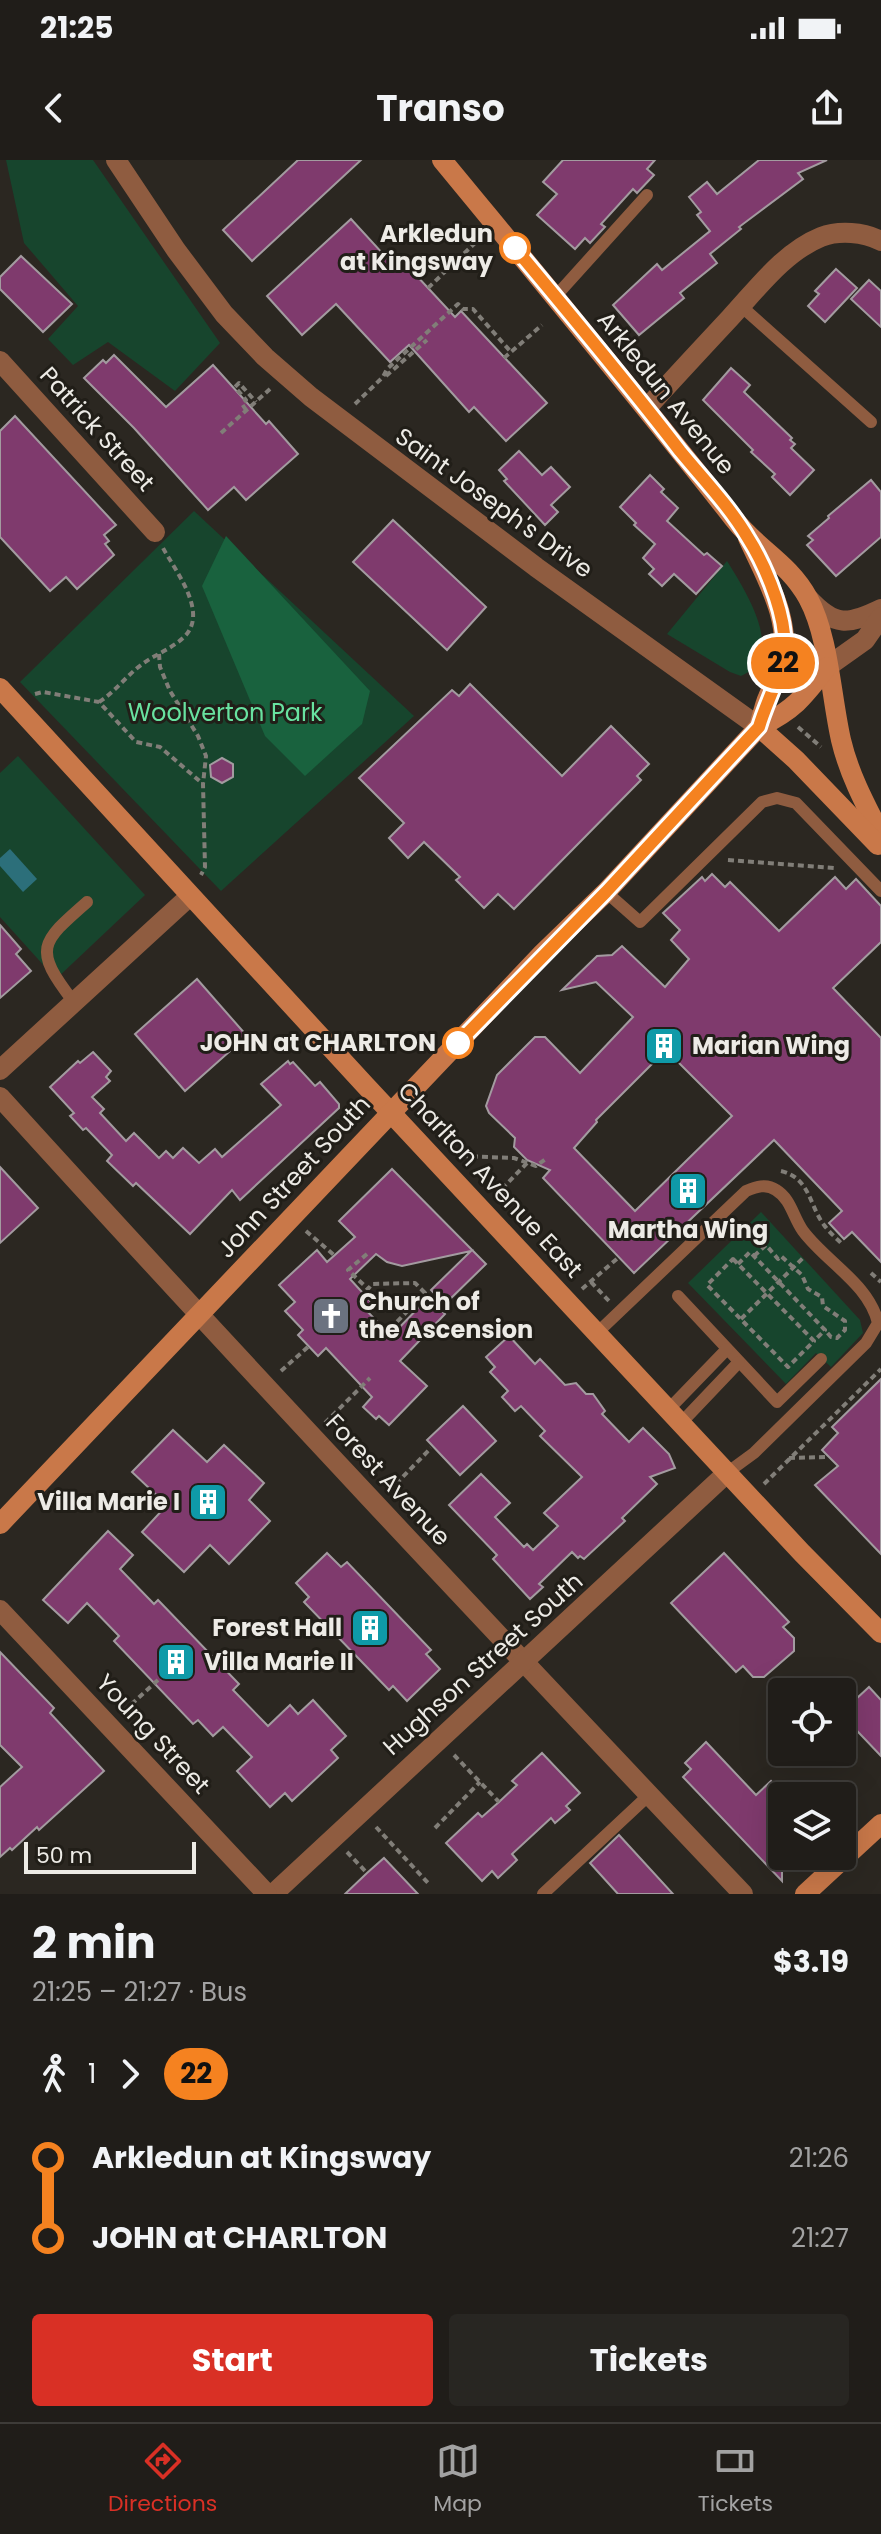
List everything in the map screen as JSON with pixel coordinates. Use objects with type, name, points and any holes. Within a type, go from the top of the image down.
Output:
[{"type":"main road","name":"Arkledun Avenue","points":[[442,160],[647,408],[748,538],[782,562],[809,599],[821,638],[841,743],[881,835]]},
{"type":"main road","name":"John Street South","points":[[748,538],[775,596],[784,636],[782,666],[768,696],[759,727]]},
{"type":"main road","name":"John Street South","points":[[0,1524],[543,953],[606,892],[759,727],[786,714],[827,667]]},
{"type":"main road","name":"Charlton Avenue East","points":[[4,699],[881,1633]]},
{"type":"main road","name":"Saint Joseph's Drive","points":[[759,727],[796,760],[881,847]]},
{"type":"main road","points":[[805,1894],[881,1824]]},
{"type":"street","name":"Saint Joseph's Drive","points":[[116,160],[176,250],[224,314],[265,357],[311,397],[536,567],[759,727]]},
{"type":"street","points":[[647,408],[776,268],[802,247],[823,236],[855,233],[881,241]]},
{"type":"street","name":"Patrick Street","points":[[0,361],[155,532]]},
{"type":"street","points":[[809,599],[826,616],[847,622],[858,621],[881,609]]},
{"type":"street","name":"John Street South","points":[[827,667],[865,640],[881,617]]},
{"type":"street","points":[[0,1070],[190,896]]},
{"type":"street","name":"Forest Avenue","points":[[0,1097],[199,1316],[743,1894]]},
{"type":"street","name":"Hughson Street South","points":[[270,1894],[594,1599],[728,1472]]},
{"type":"street","name":"Young Street","points":[[0,1610],[270,1894]]},
{"type":"lane","points":[[555,297],[647,195]]},
{"type":"lane","points":[[741,306],[871,422]]},
{"type":"lane","points":[[606,892],[640,922],[762,802],[777,798],[796,803],[881,891]]},
{"type":"lane","points":[[73,1001],[50,972],[47,957],[50,938],[87,902]]},
{"type":"lane","points":[[597,1333],[746,1191],[759,1186],[773,1187],[786,1197],[803,1231],[868,1300],[878,1323],[866,1343],[754,1453],[728,1472]]},
{"type":"lane","points":[[678,1296],[777,1402],[821,1359]]},
{"type":"lane","points":[[675,1416],[727,1349]]},
{"type":"lane","points":[[675,1416],[739,1362]]},
{"type":"lane","points":[[543,1894],[649,1795]]},
{"type":"path","points":[[428,288],[475,243]]},
{"type":"path","points":[[383,377],[387,369],[458,304],[463,309],[473,309],[511,352]]},
{"type":"path","points":[[504,358],[542,325]]},
{"type":"path","points":[[357,402],[427,340]]},
{"type":"path","points":[[221,433],[255,403],[239,383],[235,387],[246,400],[242,404],[246,410]]},
{"type":"path","points":[[99,702],[140,665],[185,637],[192,624],[190,597],[155,532]]},
{"type":"path","points":[[159,654],[160,667],[170,691],[198,736],[206,756],[203,784],[205,867],[190,896]]},
{"type":"path","points":[[4,699],[43,692],[99,702],[136,742],[160,747],[203,784]]},
{"type":"path","points":[[798,727],[823,747]]},
{"type":"path","points":[[718,860],[833,866],[840,874]]},
{"type":"path","points":[[432,1155],[514,1158],[540,1165],[547,1158]]},
{"type":"path","points":[[482,1210],[527,1163]]},
{"type":"path","points":[[776,1171],[785,1172],[806,1187],[823,1224],[833,1230],[844,1246]]},
{"type":"path","points":[[292,1219],[334,1255]]},
{"type":"path","points":[[741,1319],[833,1230]]},
{"type":"path","points":[[738,1264],[750,1252],[831,1337],[837,1338],[845,1330],[845,1321],[823,1306],[822,1297],[808,1289],[802,1275],[781,1256],[778,1259],[766,1245],[754,1256]]},
{"type":"path","points":[[367,1254],[348,1270],[368,1289],[372,1284],[415,1283],[425,1293],[389,1330]]},
{"type":"path","points":[[568,1302],[619,1257]]},
{"type":"path","points":[[814,1341],[733,1259],[707,1285],[788,1367],[814,1341],[825,1330]]},
{"type":"path","points":[[862,1264],[881,1282]]},
{"type":"path","points":[[290,1363],[309,1346]]},
{"type":"path","points":[[751,1497],[881,1369]]},
{"type":"path","points":[[313,1436],[370,1378]]},
{"type":"path","points":[[376,1505],[431,1448]]},
{"type":"path","points":[[789,1458],[828,1457]]},
{"type":"path","points":[[109,1725],[158,1680]]},
{"type":"path","points":[[439,1739],[499,1802]]},
{"type":"path","points":[[435,1828],[480,1782]]},
{"type":"path","points":[[362,1811],[429,1884]]},
{"type":"path","points":[[334,1838],[367,1873]]},
{"type":"green space","points":[[6,160],[93,160],[220,343],[175,391],[108,342],[73,365],[48,339],[78,306],[24,243]]},
{"type":"green space","name":"Woolverton Park","points":[[194,511],[414,716],[221,891],[20,682]]},
{"type":"green space","points":[[226,536],[370,691],[362,724],[305,776],[265,736],[202,586]]},
{"type":"green space","points":[[727,561],[752,605],[762,638],[761,654],[755,667],[741,676],[667,634]]},
{"type":"green space","points":[[18,756],[145,895],[56,979],[0,917],[0,773]]},
{"type":"green space","points":[[761,1212],[860,1320],[863,1333],[831,1367],[816,1353],[786,1384],[688,1283]]},
{"type":"water","points":[[10,849],[37,879],[23,892],[0,866],[0,858]]},
{"type":"building","points":[[298,160],[361,160],[252,261],[223,230]]},
{"type":"building","points":[[563,160],[655,160],[647,169],[654,175],[637,193],[633,189],[601,224],[605,227],[590,243],[585,238],[575,249],[537,215],[557,194],[543,182]]},
{"type":"building","points":[[759,160],[827,160],[798,173],[803,179],[739,227],[741,229],[710,254],[717,263],[680,293],[684,298],[639,335],[613,305],[657,264],[662,270],[710,231],[697,215],[701,212],[689,197],[707,182],[717,194]]},
{"type":"building","points":[[351,219],[395,267],[402,260],[455,317],[461,311],[547,403],[506,441],[474,407],[469,412],[409,345],[390,362],[336,304],[302,335],[267,296]]},
{"type":"building","points":[[21,256],[72,304],[43,332],[0,289],[0,277]]},
{"type":"building","points":[[836,269],[857,288],[825,322],[808,306],[819,294],[815,291]]},
{"type":"building","points":[[869,280],[881,291],[881,327],[851,299]]},
{"type":"building","points":[[114,355],[166,407],[213,365],[266,424],[269,421],[298,454],[246,500],[234,487],[208,510],[84,378],[103,360],[106,363]]},
{"type":"building","points":[[731,368],[750,385],[744,392],[792,438],[790,440],[795,444],[791,448],[814,470],[790,495],[772,477],[775,474],[703,400]]},
{"type":"building","points":[[15,416],[116,525],[104,535],[109,541],[105,544],[114,555],[77,589],[66,577],[50,591],[0,537],[0,431]]},
{"type":"building","points":[[519,451],[542,475],[551,467],[570,487],[551,505],[558,512],[545,525],[504,481],[507,479],[499,470]]},
{"type":"building","points":[[650,475],[664,489],[661,492],[678,508],[667,521],[704,555],[707,553],[722,566],[696,594],[674,574],[662,586],[649,574],[654,569],[643,558],[655,544],[620,507]]},
{"type":"building","points":[[871,480],[881,492],[881,537],[836,576],[807,545],[813,540],[808,536]]},
{"type":"building","points":[[393,520],[486,607],[447,650],[353,562]]},
{"type":"building","points":[[470,684],[562,776],[611,726],[649,764],[637,776],[641,780],[514,909],[498,894],[484,908],[456,880],[460,877],[424,842],[408,858],[389,838],[404,823],[359,778],[452,690],[459,696]]},
{"type":"building","points":[[222,758],[233,764],[233,777],[222,783],[211,777],[210,765]]},
{"type":"building","points":[[712,874],[725,887],[730,882],[779,931],[835,877],[846,889],[856,879],[881,906],[881,942],[833,988],[881,1038],[881,1262],[852,1232],[844,1239],[829,1223],[842,1211],[774,1140],[634,1273],[543,1178],[550,1170],[527,1160],[514,1147],[515,1138],[489,1113],[486,1106],[497,1075],[535,1037],[545,1037],[580,1073],[633,1017],[596,982],[562,990],[597,956],[612,955],[622,946],[665,987],[689,959],[671,940],[680,930],[663,913],[702,877],[705,881]],"holes":[[[666,1050],[732,1116],[635,1211],[574,1148],[596,1120]]]},
{"type":"building","points":[[0,925],[21,949],[16,954],[31,971],[0,998]]},
{"type":"building","points":[[197,979],[247,1036],[185,1091],[135,1034]]},
{"type":"building","points":[[93,1052],[111,1071],[106,1077],[110,1081],[92,1097],[104,1109],[100,1113],[126,1141],[134,1133],[159,1158],[166,1151],[173,1158],[183,1148],[199,1163],[215,1149],[222,1157],[281,1105],[261,1084],[288,1061],[290,1064],[293,1062],[315,1086],[320,1082],[339,1108],[240,1200],[232,1190],[190,1234],[136,1183],[133,1186],[107,1161],[112,1155],[70,1116],[74,1113],[50,1087],[78,1061],[80,1063]]},
{"type":"building","points":[[0,1167],[38,1208],[0,1243]]},
{"type":"building","points":[[392,1169],[486,1264],[445,1304],[431,1290],[471,1251],[402,1266],[387,1262],[376,1254],[350,1279],[372,1303],[365,1309],[391,1336],[428,1298],[445,1314],[400,1361],[427,1386],[389,1425],[379,1416],[376,1419],[363,1407],[372,1397],[326,1348],[318,1356],[298,1335],[303,1330],[285,1311],[295,1302],[279,1285],[317,1250],[327,1262],[355,1237],[339,1221]]},
{"type":"building","points":[[509,1336],[535,1364],[540,1359],[565,1385],[576,1383],[586,1394],[593,1394],[605,1411],[602,1414],[629,1442],[643,1428],[669,1454],[675,1468],[650,1477],[657,1484],[622,1518],[625,1521],[584,1559],[572,1552],[539,1584],[543,1587],[530,1599],[493,1559],[497,1555],[449,1505],[481,1474],[510,1503],[495,1517],[524,1547],[527,1544],[533,1550],[558,1526],[544,1513],[582,1477],[540,1436],[545,1431],[521,1406],[515,1411],[502,1397],[508,1391],[490,1372],[495,1367],[486,1357]]},
{"type":"building","points":[[881,1379],[881,1554],[815,1485],[838,1466],[822,1450],[838,1433],[832,1427]]},
{"type":"building","points":[[463,1406],[496,1441],[460,1475],[427,1440]]},
{"type":"building","name":"Villa Marie I","points":[[173,1430],[207,1462],[224,1445],[264,1483],[249,1500],[270,1521],[229,1564],[210,1545],[184,1572],[142,1532],[167,1505],[132,1472]]},
{"type":"building","points":[[108,1531],[133,1555],[120,1569],[154,1604],[158,1600],[239,1684],[233,1690],[268,1726],[290,1705],[298,1714],[313,1700],[346,1736],[331,1750],[338,1758],[292,1801],[285,1793],[270,1807],[237,1771],[252,1757],[223,1727],[213,1736],[198,1720],[193,1724],[114,1641],[119,1636],[87,1603],[68,1623],[43,1600]]},
{"type":"building","name":"Forest Hall","points":[[327,1553],[341,1567],[347,1562],[431,1650],[426,1654],[440,1669],[407,1701],[393,1686],[389,1690],[304,1602],[309,1597],[296,1583]]},
{"type":"building","points":[[724,1553],[789,1622],[783,1627],[794,1638],[794,1651],[764,1677],[753,1677],[743,1666],[736,1672],[671,1603]]},
{"type":"building","points":[[0,1652],[54,1708],[50,1713],[104,1771],[39,1830],[37,1827],[0,1857],[0,1787],[22,1767],[0,1745]]},
{"type":"building","points":[[869,1687],[881,1700],[881,1756],[856,1730],[856,1699]]},
{"type":"building","points":[[706,1742],[756,1795],[768,1784],[768,1866],[683,1777],[691,1769],[685,1763]]},
{"type":"building","points":[[542,1753],[580,1793],[566,1806],[570,1810],[555,1823],[551,1818],[512,1854],[517,1860],[498,1878],[492,1871],[482,1881],[446,1843],[478,1813],[482,1817],[499,1802],[517,1785],[512,1781]]},
{"type":"building","points":[[619,1835],[673,1894],[618,1894],[590,1863]]},
{"type":"building","points":[[384,1858],[418,1894],[345,1894],[367,1873]]},
{"type":"building","points":[[772,1870],[782,1870],[782,1881]]},
{"type":"bus line","name":"22","points":[[458,1043],[606,892],[759,727],[768,696],[777,682],[784,650],[782,618],[775,596],[748,538],[647,408],[515,248]]},
{"type":"place","name":"Arkledun at Kingsway","points":[[515,248]]},
{"type":"place","name":"JOHN at CHARLTON","points":[[458,1043]]},
{"type":"place","name":"Marian Wing","points":[[664,1046]]},
{"type":"place","name":"Martha Wing","points":[[688,1191]]},
{"type":"place","name":"Church of the Ascension","points":[[331,1316]]},
{"type":"place","name":"Villa Marie I","points":[[208,1502]]},
{"type":"place","name":"Forest Hall","points":[[370,1628]]},
{"type":"place","name":"Villa Marie II","points":[[176,1662]]}]
